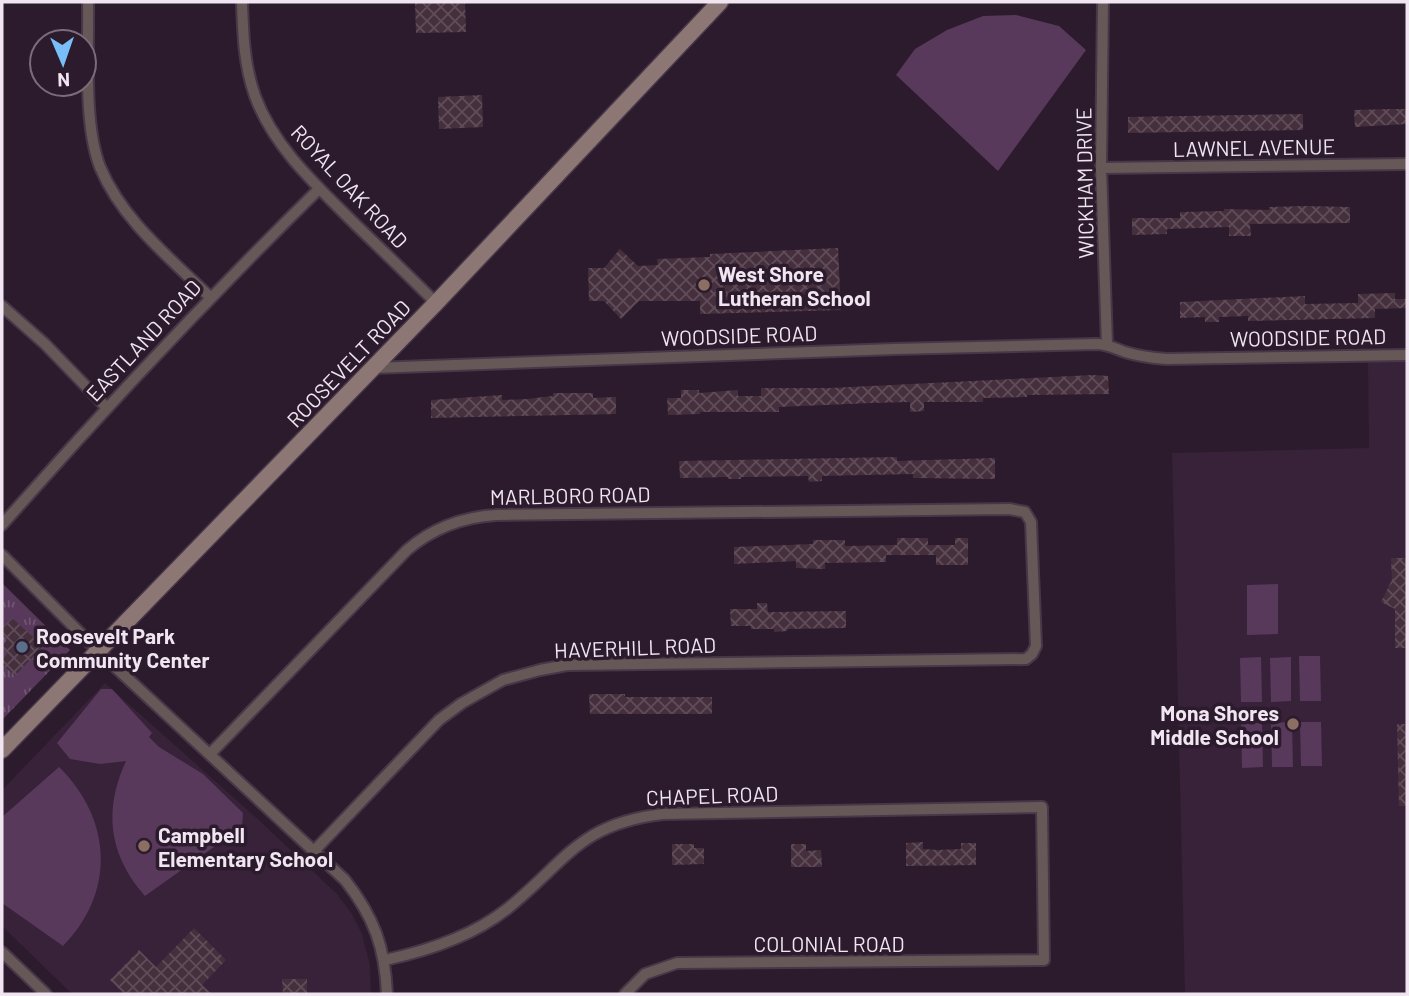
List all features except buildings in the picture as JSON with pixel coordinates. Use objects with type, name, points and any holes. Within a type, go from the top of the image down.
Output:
[{"type":"street","points":[[88,2],[92,134],[100,166],[121,204],[146,234],[210,297]]},
{"type":"street","name":"ROYAL OAK ROAD","points":[[242,2],[244,51],[256,99],[280,143],[319,188],[436,303]]},
{"type":"street","name":"ROOSEVELT ROAD","points":[[2,750],[436,303],[720,2]]},
{"type":"street","name":"WICKHAM DRIVE","points":[[1102,2],[1101,168],[1107,344]]},
{"type":"street","name":"LAWNEL AVENUE","points":[[1101,168],[1407,164]]},
{"type":"street","name":"EASTLAND ROAD","points":[[2,525],[106,407],[210,297],[319,188]]},
{"type":"street","points":[[2,306],[45,344],[106,407]]},
{"type":"street","name":"WOODSIDE ROAD","points":[[373,368],[1107,344],[1126,352],[1167,359],[1407,355]]},
{"type":"street","name":"MARLBORO ROAD","points":[[211,753],[407,550],[442,527],[460,520],[496,515],[1009,509],[1025,512]]},
{"type":"street","name":"HAVERHILL ROAD","points":[[314,851],[439,720],[484,690],[523,674],[566,665],[1026,659],[1036,646],[1031,522],[1025,512]]},
{"type":"street","points":[[2,555],[97,650],[345,880],[364,904],[375,925],[384,960],[387,994]]},
{"type":"street","name":"CHAPEL ROAD","points":[[384,960],[443,943],[472,930],[505,911],[580,842],[612,824],[635,817],[1042,807],[1044,960]]},
{"type":"street","points":[[2,952],[46,994]]},
{"type":"street","points":[[2,970],[11,960]]},
{"type":"street","name":"COLONIAL ROAD","points":[[625,994],[645,974],[677,963],[1044,960]]},
{"type":"shaded area","name":"Mona Shores Middle School","points":[[1407,361],[1407,994],[1185,994],[1172,453],[1369,448],[1368,362]]},
{"type":"shaded area","name":"Campbell Elementary School","points":[[105,683],[260,821],[337,894],[352,914],[362,934],[370,965],[371,994],[72,994],[2,926],[2,790]]},
{"type":"green space","points":[[1016,15],[1059,26],[1086,50],[998,171],[896,75],[915,49],[947,30],[983,16]]},
{"type":"green space","points":[[2,583],[70,650],[2,720]]},
{"type":"green space","points":[[1278,584],[1278,634],[1247,635],[1247,585]]},
{"type":"green space","points":[[1299,656],[1320,656],[1321,701],[1300,701]]},
{"type":"green space","points":[[1261,657],[1262,702],[1241,702],[1240,658]]},
{"type":"green space","points":[[1291,657],[1291,701],[1271,702],[1270,658]]},
{"type":"green space","points":[[101,689],[112,689],[152,733],[149,737],[159,747],[203,774],[243,813],[242,827],[145,896],[124,865],[113,832],[114,797],[126,761],[100,764],[70,759],[57,743]]},
{"type":"green space","points":[[1292,722],[1293,767],[1272,767],[1271,723]]},
{"type":"green space","points":[[1300,722],[1321,722],[1322,766],[1301,766]]},
{"type":"green space","points":[[1241,723],[1262,723],[1263,767],[1242,768]]},
{"type":"green space","points":[[59,767],[77,787],[89,809],[98,832],[101,856],[99,879],[92,903],[80,925],[63,946],[2,903],[2,817]]},
{"type":"place","name":"West Shore Lutheran School","points":[[704,285]]},
{"type":"place","name":"Roosevelt Park Community Center","points":[[22,647]]},
{"type":"place","name":"Mona Shores Middle School","points":[[1293,724]]},
{"type":"place","name":"Campbell Elementary School","points":[[144,846]]}]
